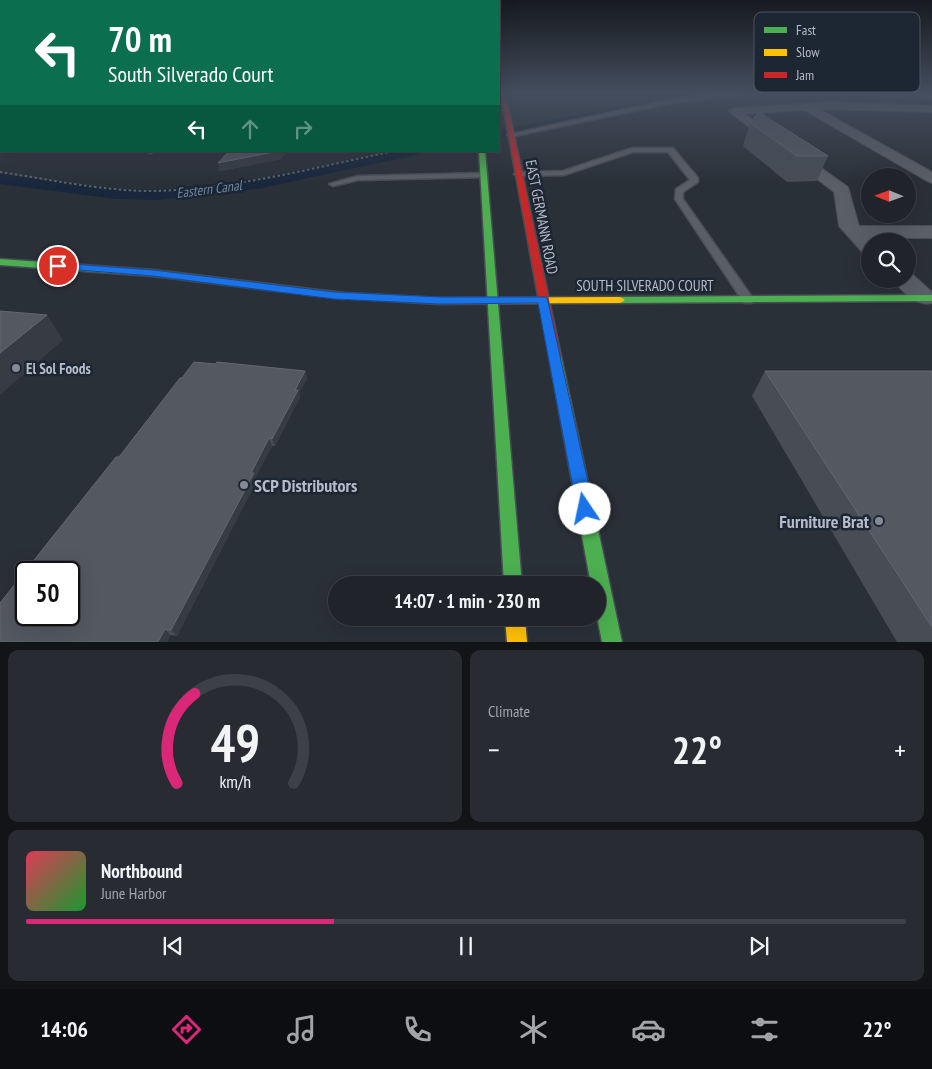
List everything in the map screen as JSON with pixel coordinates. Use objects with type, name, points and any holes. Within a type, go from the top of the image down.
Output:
[{"type":"main road","name":"EAST GERMANN ROAD","points":[[510,123],[518,174],[612,642]]},
{"type":"main road","points":[[482,152],[511,576]]},
{"type":"main road","name":"SOUTH SILVERADO COURT","points":[[0,262],[153,273],[334,296],[440,301],[929,298]]},
{"type":"main road","points":[[516,626],[517,642]]},
{"type":"street","points":[[750,123],[842,190],[848,226],[861,239]]},
{"type":"street","points":[[836,123],[932,178]]},
{"type":"street","points":[[855,232],[932,232]]},
{"type":"street","points":[[916,288],[929,298]]},
{"type":"lane","points":[[511,129],[546,123]]},
{"type":"lane","points":[[518,174],[564,173],[632,150],[670,150],[695,180],[679,192],[679,198],[748,300]]},
{"type":"lane","points":[[333,184],[358,178],[484,175]]},
{"type":"path","points":[[0,172],[154,191],[228,184],[390,152]]},
{"type":"building","points":[[750,123],[776,123],[828,156],[797,156]]},
{"type":"building","points":[[228,152],[274,152],[218,163]]},
{"type":"building","points":[[0,311],[47,315],[0,353]]},
{"type":"building","points":[[194,362],[215,364],[217,362],[305,371],[295,390],[298,390],[272,439],[269,438],[251,473],[254,473],[171,630],[165,629],[158,642],[0,642],[0,603],[15,584],[15,626],[80,626],[80,561],[33,561],[116,457],[119,457],[180,378],[182,378]]},
{"type":"building","name":"Furniture Brat","points":[[765,371],[932,371],[932,627]]},
{"type":"waterway","name":"Eastern Canal","points":[[500,134],[554,123]]},
{"type":"waterway","name":"Eastern Canal","points":[[0,179],[116,194],[160,195],[257,184],[411,152]]},
{"type":"traffic: fast","points":[[482,152],[512,576]]},
{"type":"traffic: fast","points":[[0,262],[153,273],[344,296]]},
{"type":"traffic: fast","points":[[620,300],[932,298]]},
{"type":"traffic: fast","points":[[555,356],[612,642]]},
{"type":"traffic: slow","points":[[344,296],[440,301],[620,300]]},
{"type":"traffic: slow","points":[[516,626],[517,642]]},
{"type":"traffic: jam","points":[[509,123],[555,356]]},
{"type":"place","name":"El Sol Foods","points":[[16,368]]},
{"type":"place","name":"SCP Distributors","points":[[244,485]]},
{"type":"place","name":"Furniture Brat","points":[[879,521]]},
{"type":"route","points":[[58,266],[153,273],[334,296],[440,301],[543,300],[585,509]]}]
